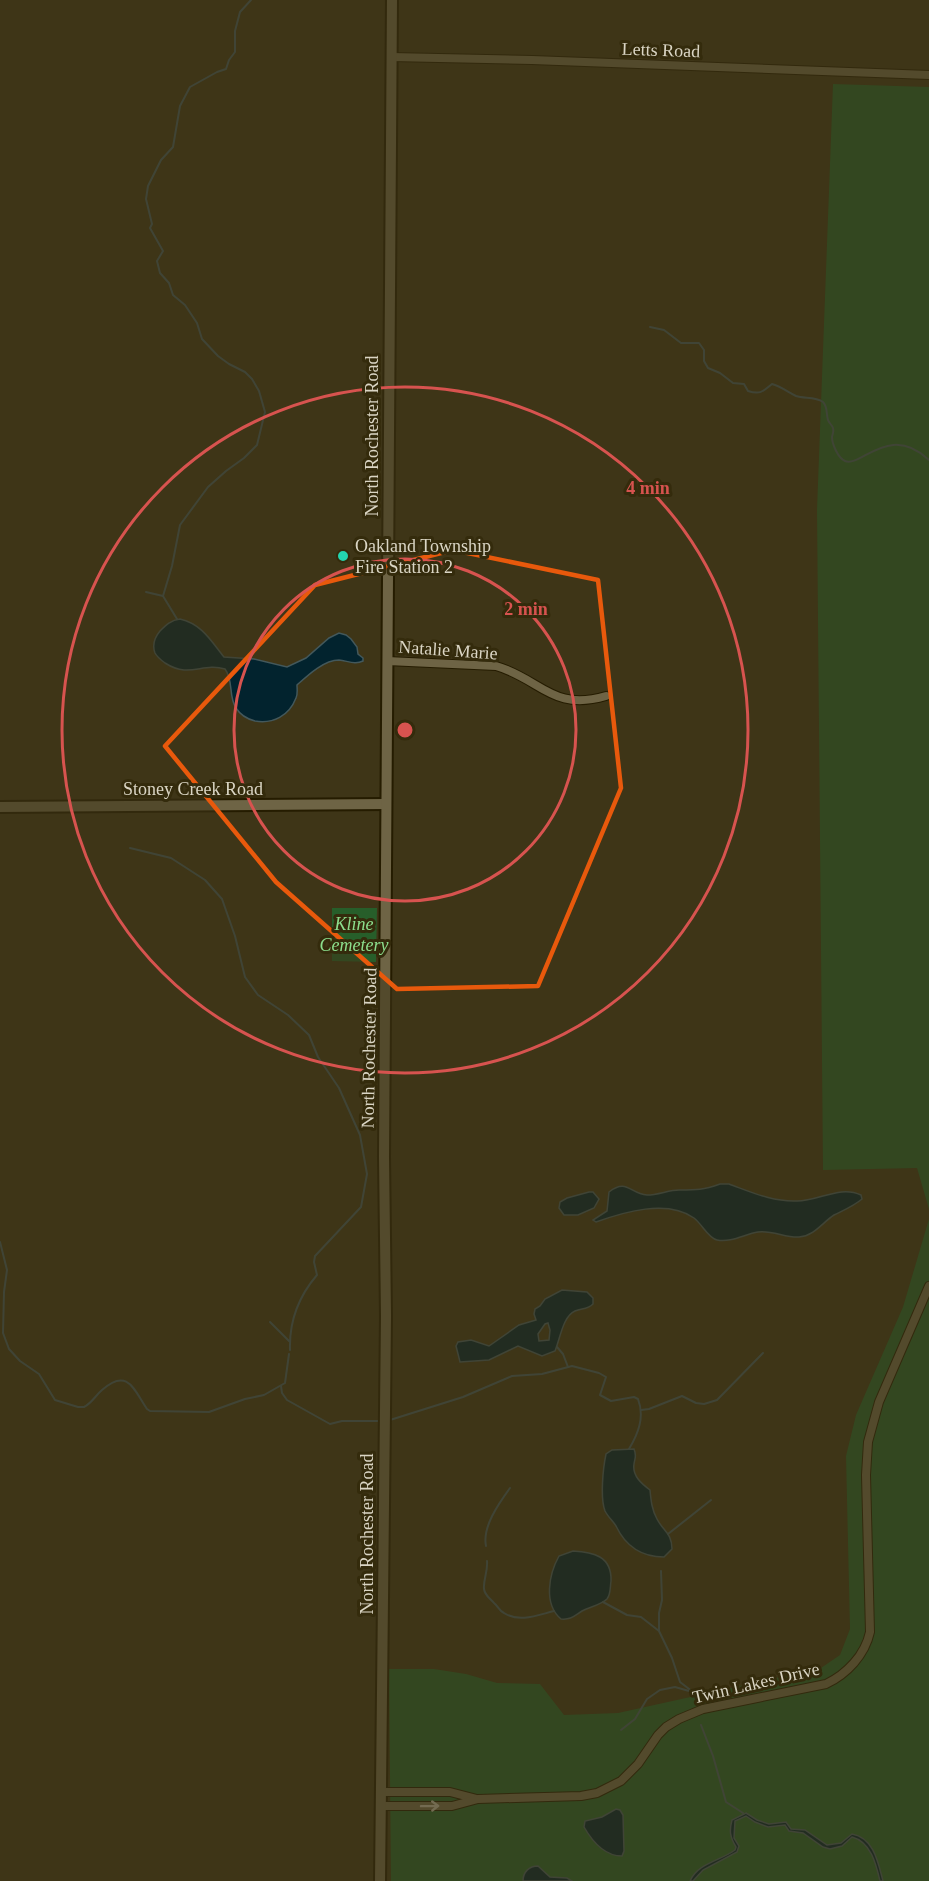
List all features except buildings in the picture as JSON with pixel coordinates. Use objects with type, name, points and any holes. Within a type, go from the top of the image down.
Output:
[{"type":"main road","name":"North Rochester Road","points":[[380,1881],[386,1316],[384,1157],[392,0]]},
{"type":"main road","name":"Stoney Creek Road","points":[[0,807],[386,804]]},
{"type":"street","name":"Letts Road","points":[[391,57],[929,75]]},
{"type":"street","name":"Natalie Marie","points":[[387,661],[496,666],[512,671],[552,696],[568,701],[589,701],[606,696]]},
{"type":"street","name":"Twin Lakes Drive","points":[[381,1806],[452,1806],[478,1799],[581,1796],[597,1793],[621,1781],[630,1773],[658,1735],[674,1721],[703,1709],[826,1684],[849,1668],[863,1650],[870,1632],[866,1475],[869,1436],[879,1401],[929,1286]]},
{"type":"street","name":"Twin Lakes Drive","points":[[381,1792],[450,1792],[478,1799]]},
{"type":"highlighted area","points":[[453,550],[598,580],[621,788],[538,986],[397,989],[276,882],[165,746],[315,585]]},
{"type":"green space","points":[[833,84],[929,87],[929,1209],[917,1168],[823,1170],[817,510]]},
{"type":"green space","name":"Kline Cemetery","points":[[332,908],[377,908],[376,962],[332,961]]},
{"type":"green space","points":[[929,1219],[929,1881],[391,1881],[389,1669],[434,1669],[466,1674],[497,1683],[540,1684],[564,1715],[618,1713],[821,1668],[840,1655],[850,1629],[846,1456],[856,1415],[903,1307]]},
{"type":"water","points":[[180,619],[200,629],[224,657],[254,659],[287,667],[306,658],[329,638],[339,633],[351,639],[363,661],[354,663],[339,660],[322,665],[297,685],[296,698],[285,714],[274,720],[255,721],[244,717],[236,708],[225,669],[209,667],[182,670],[165,663],[157,656],[154,644],[158,633],[169,623]]},
{"type":"water","points":[[729,1184],[762,1196],[788,1201],[845,1192],[861,1195],[862,1199],[834,1215],[814,1231],[799,1237],[763,1232],[722,1241],[717,1240],[711,1237],[694,1218],[683,1212],[659,1208],[632,1211],[596,1222],[593,1220],[607,1211],[609,1192],[620,1186],[647,1195],[675,1190],[700,1189]]},
{"type":"water","points":[[593,1192],[599,1199],[594,1208],[578,1215],[564,1215],[559,1208],[560,1202],[567,1198]]},
{"type":"water","points":[[562,1290],[587,1292],[593,1298],[593,1304],[571,1314],[562,1328],[555,1351],[542,1356],[518,1346],[489,1360],[460,1362],[456,1346],[458,1342],[471,1340],[489,1346],[519,1325],[536,1320],[535,1309],[545,1299]],"holes":[[[548,1323],[549,1340],[539,1341],[538,1334],[545,1324]]]},
{"type":"water","points":[[634,1449],[636,1476],[650,1490],[655,1516],[670,1539],[672,1549],[664,1557],[642,1553],[630,1545],[603,1505],[602,1491],[606,1454],[612,1450]]},
{"type":"water","points":[[573,1551],[594,1554],[605,1561],[610,1573],[610,1593],[602,1603],[570,1618],[561,1619],[555,1613],[552,1605],[550,1580],[559,1556]]},
{"type":"water","points":[[616,1809],[620,1810],[623,1815],[624,1851],[622,1856],[604,1851],[584,1827],[585,1821],[602,1817]]},
{"type":"water","points":[[746,1813],[769,1824],[786,1822],[791,1829],[805,1830],[827,1845],[841,1843],[852,1834],[859,1836],[874,1852],[883,1881],[880,1881],[868,1849],[852,1837],[842,1846],[830,1849],[823,1847],[803,1833],[789,1831],[785,1825],[768,1827],[746,1816],[735,1821],[734,1838],[739,1846],[737,1852],[703,1870],[693,1881],[690,1881],[698,1870],[735,1850],[731,1834],[732,1820]]},
{"type":"water","points":[[538,1866],[550,1877],[567,1878],[572,1881],[523,1881],[527,1870]]},
{"type":"waterway","points":[[177,619],[163,596],[180,525],[208,487],[257,445],[265,412],[259,391],[252,379],[245,372],[218,356],[202,339],[197,323],[185,305],[173,295],[169,283],[160,273],[157,261],[163,251],[150,228],[152,224],[146,199],[148,186],[161,160],[173,147],[180,106],[190,87],[226,69],[235,52],[235,31],[240,12],[251,0]]},
{"type":"waterway","points":[[650,327],[664,330],[681,343],[699,343],[704,350],[704,361],[708,368],[720,373],[733,383],[744,384],[748,391],[759,392],[772,384],[796,396],[823,402],[833,428],[834,447],[845,461],[852,461],[889,445],[901,445],[915,449],[929,460]]},
{"type":"waterway","points":[[146,592],[163,596]]},
{"type":"waterway","points":[[130,848],[171,858],[205,880],[222,899],[235,936],[245,977],[258,995],[288,1015],[309,1035],[318,1057],[339,1088],[360,1135],[367,1174],[361,1207],[315,1256],[317,1275],[296,1310],[291,1329],[290,1350]]},
{"type":"waterway","points":[[0,1242],[7,1270],[3,1333],[9,1349],[20,1361],[39,1374],[55,1400],[84,1407],[111,1383],[124,1381],[134,1389],[150,1411],[209,1412],[264,1395],[285,1383],[289,1354]]},
{"type":"waterway","points":[[270,1322],[289,1341]]},
{"type":"waterway","points":[[557,1347],[563,1354],[568,1367]]},
{"type":"waterway","points":[[641,1410],[682,1396],[704,1404],[717,1400],[763,1353]]},
{"type":"waterway","points":[[390,1420],[463,1397],[512,1376],[542,1374],[572,1366],[606,1377],[600,1395],[611,1401],[634,1397],[638,1399],[641,1412],[640,1425],[629,1449]]},
{"type":"waterway","points":[[281,1386],[282,1393],[287,1400],[330,1424],[342,1421],[378,1421]]},
{"type":"waterway","points":[[486,1546],[485,1539],[489,1523],[510,1488]]},
{"type":"waterway","points":[[668,1534],[711,1500]]},
{"type":"waterway","points":[[487,1561],[485,1591],[502,1612],[522,1618],[554,1611]]},
{"type":"waterway","points":[[659,1631],[662,1600],[661,1571]]},
{"type":"waterway","points":[[603,1602],[627,1615],[641,1617],[659,1631],[680,1682],[693,1692],[695,1697]]},
{"type":"waterway","points":[[621,1730],[635,1719],[647,1699],[660,1690],[675,1687],[689,1691]]},
{"type":"waterway","points":[[701,1725],[713,1756],[726,1802],[743,1813]]},
{"type":"place","name":"Oakland Township Fire Station 2","points":[[343,556]]}]
